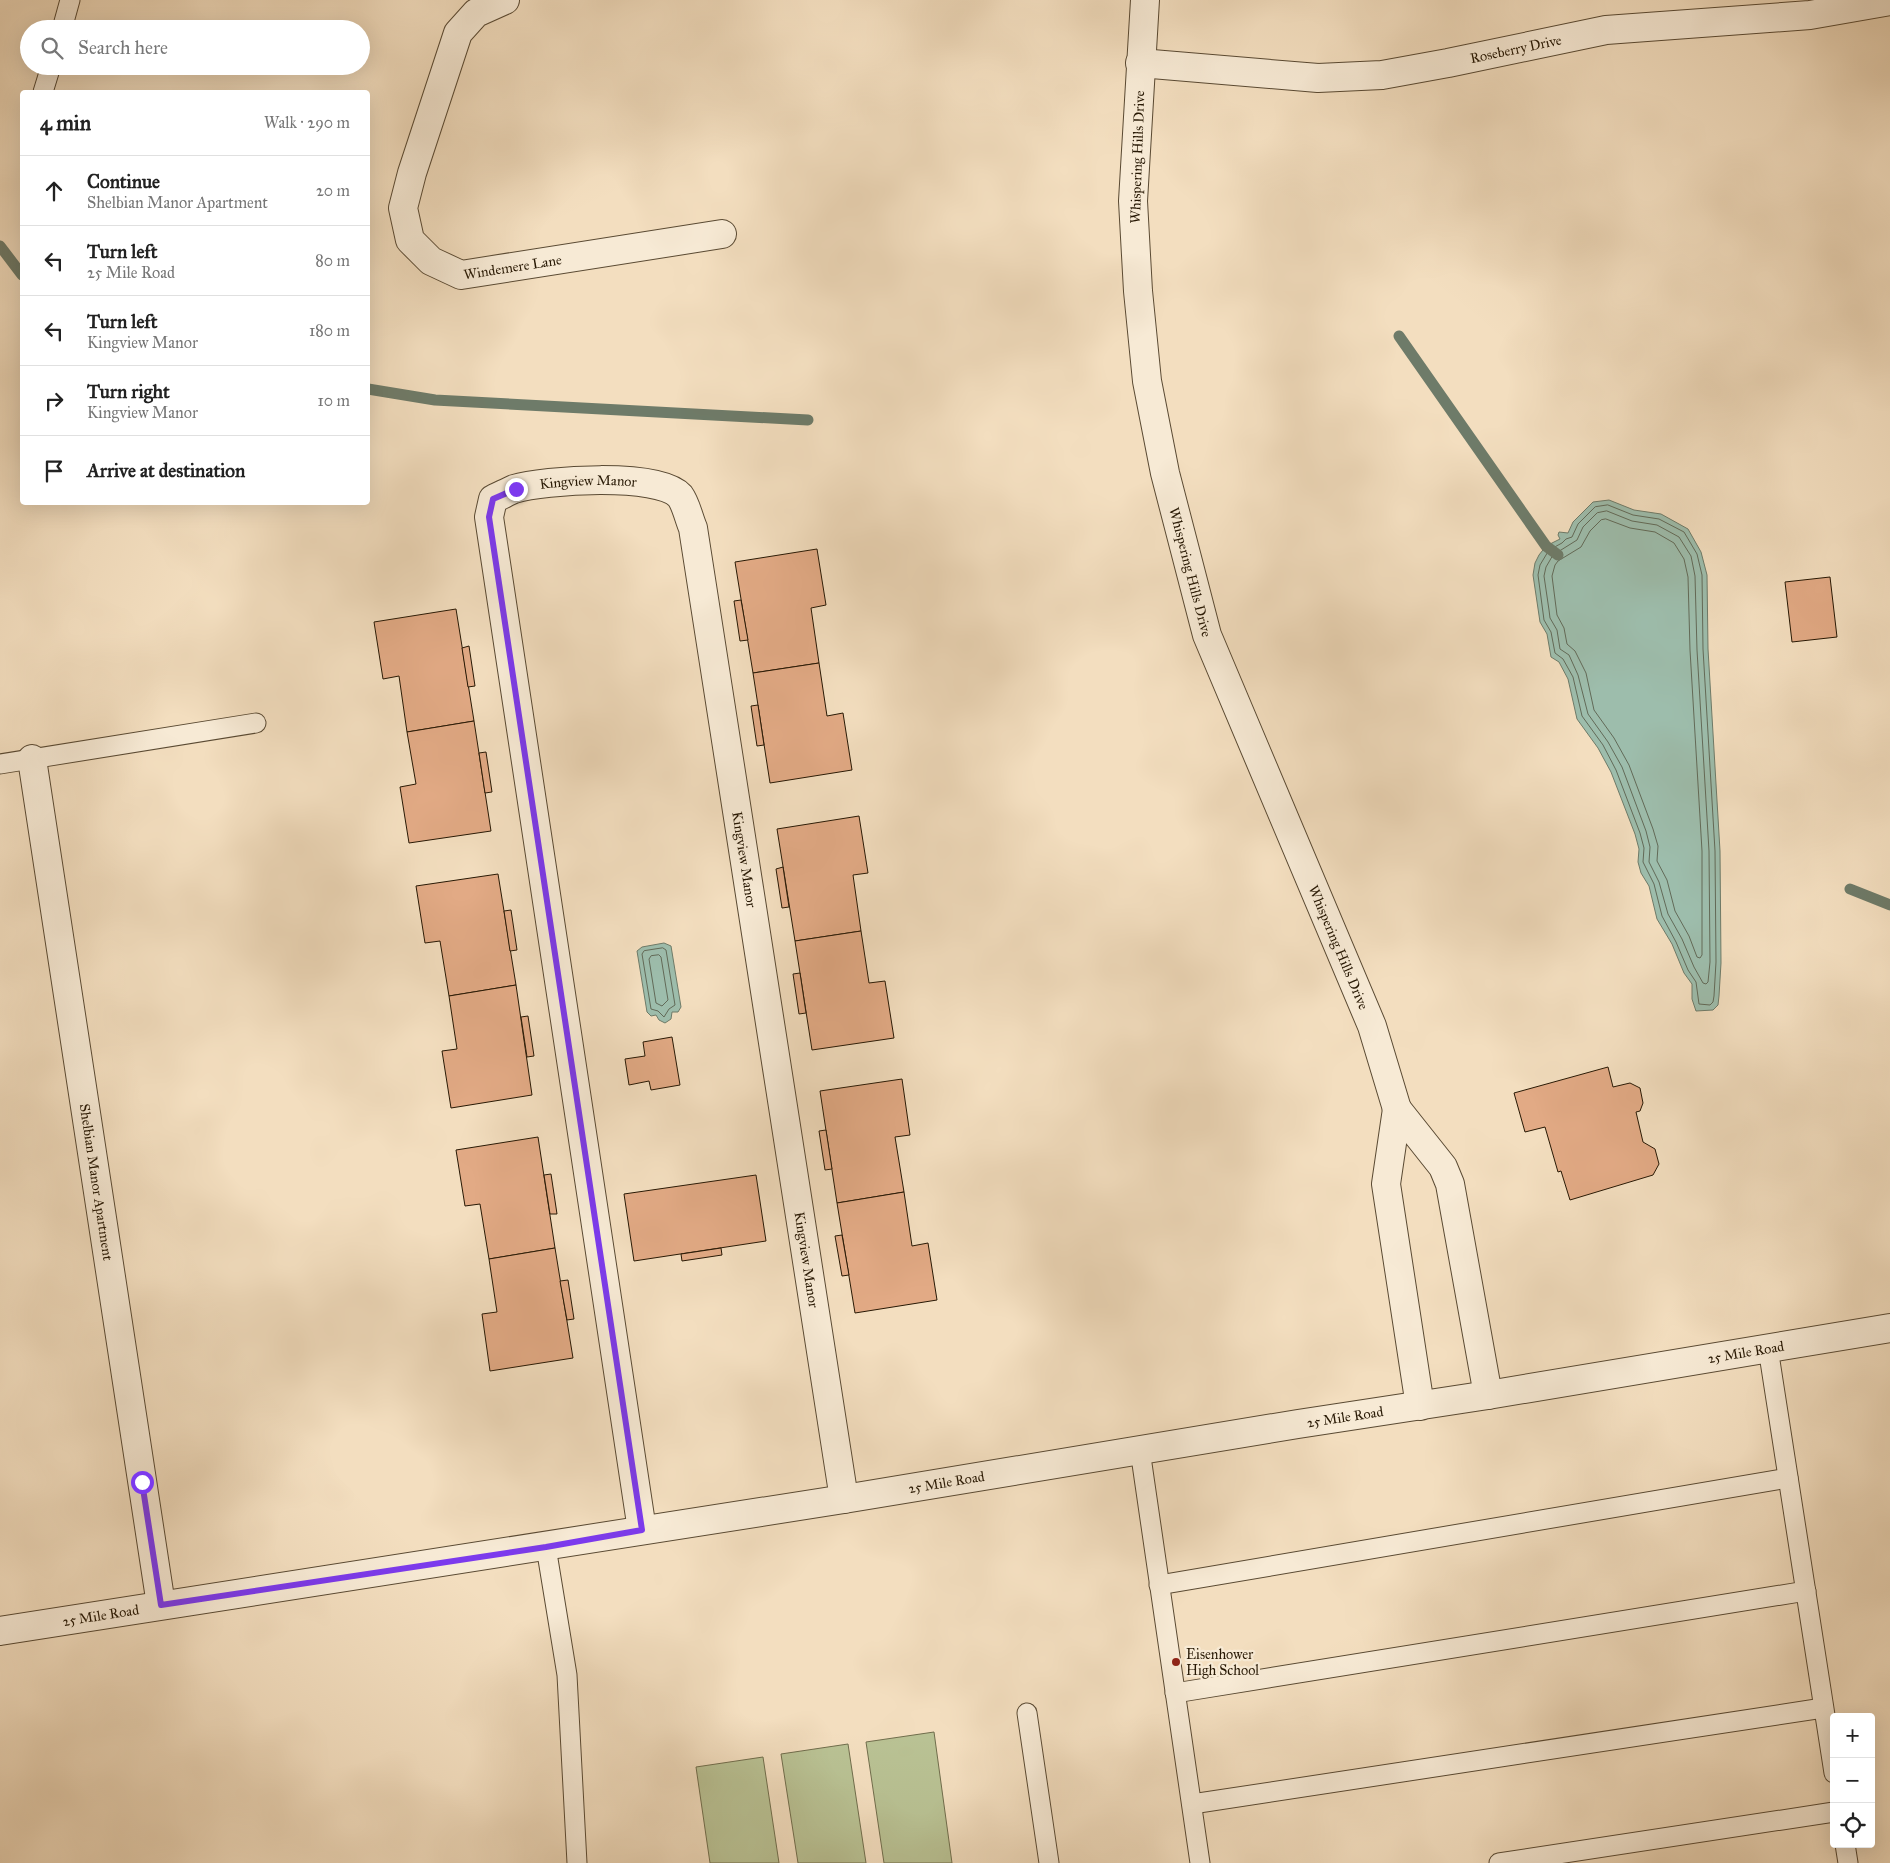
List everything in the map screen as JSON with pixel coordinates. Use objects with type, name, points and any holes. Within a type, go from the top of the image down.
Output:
[{"type":"street","name":"Windemere Lane","points":[[505,0],[468,7],[412,173],[403,208],[410,240],[431,262],[461,275],[722,234]]},
{"type":"street","name":"Whispering Hills Drive","points":[[1145,0],[1133,202],[1138,291],[1147,381],[1167,482],[1207,635],[1372,1026],[1397,1109],[1443,1167],[1450,1184],[1488,1395]]},
{"type":"street","name":"Roseberry Drive","points":[[1140,63],[1318,78],[1382,75],[1448,64],[1606,30],[1810,14],[1890,1]]},
{"type":"street","name":"Kingview Manor","points":[[642,1530],[489,517],[493,499],[516,489],[586,480],[627,480],[659,484],[680,496],[693,528],[844,1499]]},
{"type":"street","name":"Shelbian Manor Apartment","points":[[32,759],[161,1605]]},
{"type":"street","name":"Whispering Hills Drive","points":[[1397,1109],[1386,1184],[1420,1406]]},
{"type":"street","name":"25 Mile Road","points":[[0,1631],[546,1547],[1890,1328]]},
{"type":"lane","points":[[64,20],[70,0]]},
{"type":"lane","points":[[44,90],[48,75]]},
{"type":"lane","points":[[0,764],[256,723]]},
{"type":"lane","points":[[1768,1348],[1831,1758]]},
{"type":"lane","points":[[1140,1450],[1200,1863]]},
{"type":"lane","points":[[1159,1584],[1788,1478]]},
{"type":"lane","points":[[546,1547],[567,1675],[576,1863]]},
{"type":"lane","points":[[1175,1693],[1806,1591]]},
{"type":"lane","points":[[1192,1804],[1823,1708]]},
{"type":"lane","points":[[1027,1713],[1049,1863]]},
{"type":"lane","points":[[1499,1863],[1830,1813]]},
{"type":"lane","points":[[1846,1848],[1848,1863]]},
{"type":"shaded area","points":[[934,1732],[952,1863],[884,1863],[866,1742]]},
{"type":"shaded area","points":[[848,1744],[866,1863],[798,1863],[781,1754]]},
{"type":"shaded area","points":[[763,1757],[779,1863],[710,1863],[696,1767]]},
{"type":"water","points":[[1609,500],[1634,510],[1661,514],[1688,529],[1701,552],[1707,575],[1708,649],[1720,851],[1721,963],[1718,1005],[1713,1010],[1696,1011],[1692,999],[1692,984],[1684,973],[1672,944],[1657,919],[1649,886],[1641,873],[1638,862],[1639,849],[1635,834],[1611,772],[1598,748],[1577,719],[1568,679],[1559,662],[1551,657],[1547,634],[1540,622],[1533,575],[1535,563],[1539,555],[1546,546],[1560,539],[1559,532],[1568,533],[1573,522],[1593,502]]},
{"type":"water","points":[[664,943],[671,946],[681,1007],[678,1012],[672,1012],[671,1019],[665,1023],[659,1020],[656,1015],[651,1016],[647,1012],[637,951],[642,947]]},
{"type":"building","points":[[817,549],[826,605],[811,608],[819,663],[753,673],[735,562]]},
{"type":"building","points":[[1830,577],[1837,637],[1792,642],[1785,582]]},
{"type":"building","points":[[741,600],[748,640],[740,641],[734,601]]},
{"type":"building","points":[[456,609],[474,721],[407,732],[399,676],[383,679],[374,622]]},
{"type":"building","points":[[469,646],[475,686],[468,687],[462,648]]},
{"type":"building","points":[[819,663],[827,716],[843,713],[852,770],[770,783],[753,673]]},
{"type":"building","points":[[758,705],[764,745],[757,746],[751,706]]},
{"type":"building","points":[[474,721],[491,831],[409,843],[400,787],[416,784],[407,732]]},
{"type":"building","points":[[486,752],[492,792],[485,793],[479,753]]},
{"type":"building","points":[[859,816],[868,873],[853,875],[861,931],[795,941],[777,829]]},
{"type":"building","points":[[783,867],[789,907],[782,908],[776,869]]},
{"type":"building","points":[[498,874],[516,985],[449,996],[440,941],[425,943],[416,886]]},
{"type":"building","points":[[511,910],[517,950],[510,951],[504,911]]},
{"type":"building","points":[[861,931],[869,983],[885,981],[894,1038],[812,1050],[795,941]]},
{"type":"building","points":[[800,973],[806,1013],[799,1014],[793,974]]},
{"type":"building","points":[[516,985],[532,1095],[451,1108],[442,1051],[457,1049],[449,996]]},
{"type":"building","points":[[528,1016],[534,1056],[527,1057],[521,1017]]},
{"type":"building","points":[[672,1037],[680,1085],[651,1090],[649,1081],[629,1085],[625,1059],[645,1056],[643,1042]]},
{"type":"building","points":[[1608,1067],[1613,1087],[1630,1083],[1640,1088],[1643,1103],[1640,1111],[1636,1112],[1643,1142],[1655,1149],[1659,1164],[1653,1175],[1570,1200],[1561,1171],[1558,1172],[1545,1127],[1525,1132],[1514,1093]]},
{"type":"building","points":[[902,1079],[910,1135],[895,1137],[904,1192],[837,1203],[820,1091]]},
{"type":"building","points":[[826,1130],[832,1169],[825,1170],[819,1131]]},
{"type":"building","points":[[538,1137],[555,1248],[489,1259],[480,1204],[465,1206],[456,1150]]},
{"type":"building","points":[[551,1174],[557,1214],[550,1214],[544,1175]]},
{"type":"building","points":[[756,1175],[766,1241],[634,1261],[624,1194]]},
{"type":"building","points":[[904,1192],[912,1246],[928,1243],[937,1300],[855,1313],[837,1203]]},
{"type":"building","points":[[842,1235],[849,1275],[842,1276],[835,1236]]},
{"type":"building","points":[[555,1248],[573,1358],[490,1371],[482,1314],[497,1312],[489,1259]]},
{"type":"building","points":[[721,1248],[722,1255],[682,1261],[681,1254]]},
{"type":"building","points":[[568,1280],[574,1319],[567,1320],[560,1281]]},
{"type":"waterway","points":[[0,246],[20,272]]},
{"type":"waterway","points":[[1399,336],[1546,546],[1558,555]]},
{"type":"waterway","points":[[370,389],[435,400],[808,420]]},
{"type":"waterway","points":[[1850,889],[1890,905]]},
{"type":"place","name":"Eisenhower High School","points":[[1176,1662]]},
{"type":"route","points":[[142,1482],[161,1605],[546,1547],[642,1530],[489,517],[493,499],[516,489]]}]
